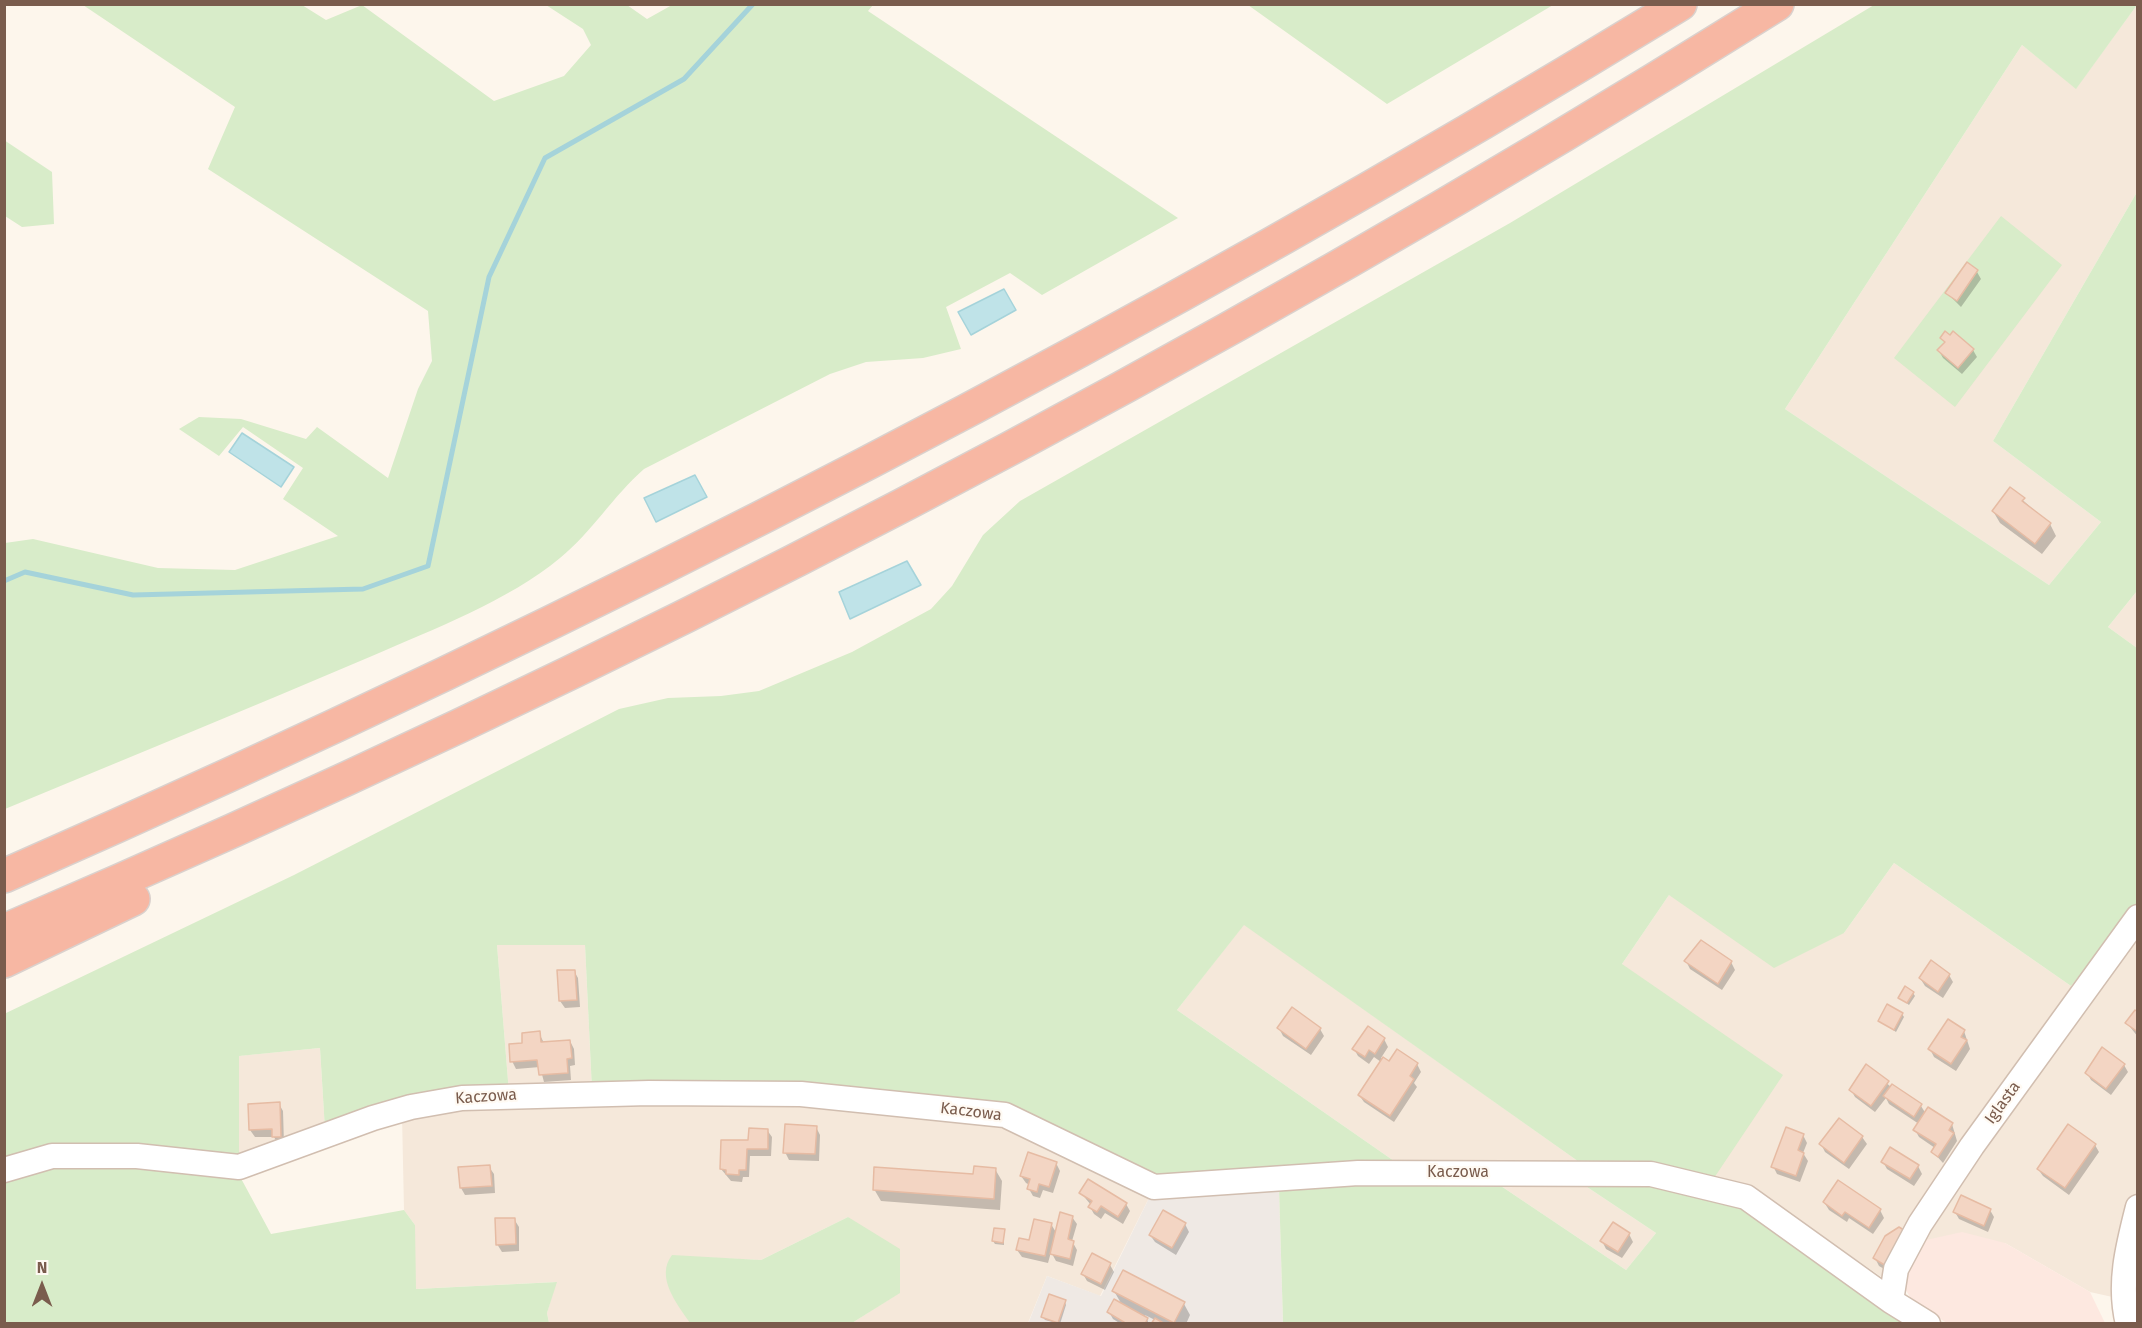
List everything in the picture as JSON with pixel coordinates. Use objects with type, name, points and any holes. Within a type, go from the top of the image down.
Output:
[{"type":"highway","points":[[4,876],[270,758],[468,665],[834,482],[1033,377],[1271,246],[1445,146],[1680,4]]},
{"type":"highway","points":[[4,931],[408,749],[789,563],[1070,415],[1431,212],[1777,4]]},
{"type":"highway","points":[[4,961],[280,827],[408,749]]},
{"type":"street","name":"Iglasta","points":[[1892,1301],[1896,1269],[1920,1224],[1972,1146],[2138,917]]},
{"type":"street","name":"Kaczowa","points":[[4,1170],[52,1156],[136,1156],[239,1167],[373,1118],[411,1107],[462,1098],[649,1093],[801,1094],[1005,1115],[1154,1187],[1358,1173],[1651,1174],[1746,1197],[1892,1301],[1928,1323]]},
{"type":"street","points":[[2128,1323],[2122,1300],[2128,1247],[2138,1207]]},
{"type":"shaded area","points":[[2137,5],[2137,192],[1993,441],[2101,522],[2049,585],[1785,409],[2022,45],[2076,88]]},
{"type":"shaded area","points":[[2137,591],[2137,648],[2108,627]]},
{"type":"shaded area","points":[[1894,863],[2071,986],[2082,1005],[2137,929],[2138,1184],[2117,1298],[2090,1292],[2005,1243],[1904,1287],[1886,1280],[1753,1189],[1714,1178],[1622,964],[1669,895],[1844,933]]},
{"type":"shaded area","points":[[1244,924],[1589,1169],[1407,1170],[1177,1010]]},
{"type":"shaded area","points":[[497,945],[585,945],[592,1090],[509,1093]]},
{"type":"shaded area","points":[[320,1048],[325,1130],[239,1162],[238,1056]]},
{"type":"shaded area","points":[[800,1100],[1004,1124],[1152,1192],[1100,1296],[1047,1276],[1028,1323],[852,1323],[899,1293],[848,1217],[761,1260],[672,1256],[694,1323],[549,1323],[547,1313],[556,1282],[415,1289],[415,1225],[404,1210],[402,1115],[457,1107]]},
{"type":"shaded area","points":[[1492,1180],[1578,1181],[1656,1233],[1626,1270]]},
{"type":"shaded area","points":[[1279,1188],[1283,1323],[1028,1324],[1047,1276],[1101,1296],[1152,1192]]},
{"type":"shaded area","points":[[1962,1232],[2005,1243],[2090,1292],[2105,1323],[1947,1323],[1913,1302],[1904,1287],[1917,1242]]},
{"type":"green space","points":[[83,5],[302,5],[326,20],[362,5],[494,101],[564,76],[591,45],[583,29],[546,5],[627,5],[647,19],[672,5],[873,5],[868,11],[1178,218],[1042,295],[1010,273],[946,307],[961,349],[923,358],[866,362],[830,374],[644,469],[572,548],[540,573],[494,601],[372,656],[5,809],[5,543],[33,539],[158,568],[235,570],[338,536],[283,499],[303,468],[243,427],[219,456],[179,429],[199,417],[241,419],[306,439],[317,427],[388,478],[418,389],[432,361],[428,311],[208,169],[235,107]]},
{"type":"green space","points":[[1248,5],[1553,5],[1387,104]]},
{"type":"green space","points":[[1874,5],[2137,5],[2076,89],[2022,45],[1785,409],[2049,585],[2101,522],[1993,441],[2137,192],[2137,591],[2108,627],[2137,648],[2137,906],[2071,986],[1894,863],[1844,933],[1774,968],[1669,895],[1622,964],[1783,1075],[1714,1178],[1589,1169],[1244,925],[1177,1010],[1407,1170],[1155,1181],[1009,1110],[592,1090],[585,945],[497,945],[509,1093],[325,1130],[320,1048],[239,1056],[239,1162],[5,1163],[4,1014],[294,875],[619,709],[668,698],[721,696],[759,691],[852,652],[931,609],[952,586],[983,535],[1020,501],[1510,223]]},
{"type":"green space","points":[[4,140],[52,172],[54,224],[22,227],[5,216]]},
{"type":"green space","points":[[2001,216],[2062,265],[1955,407],[1894,358]]},
{"type":"green space","points":[[136,1163],[237,1171],[271,1234],[404,1210],[415,1225],[416,1289],[557,1282],[547,1313],[549,1323],[5,1324],[5,1179],[50,1166]]},
{"type":"green space","points":[[1492,1180],[1626,1270],[1656,1233],[1578,1181],[1650,1181],[1743,1202],[1907,1323],[1283,1323],[1279,1188]]},
{"type":"green space","points":[[848,1217],[900,1249],[900,1293],[852,1323],[690,1323],[670,1290],[666,1272],[667,1263],[672,1255],[761,1260]]},
{"type":"water","points":[[1004,289],[1016,310],[971,335],[958,312]]},
{"type":"water","points":[[242,433],[294,467],[281,487],[229,452]]},
{"type":"water","points":[[695,475],[707,497],[656,522],[644,498]]},
{"type":"water","points":[[907,561],[921,585],[850,619],[839,592]]},
{"type":"building","points":[[1967,262],[1978,270],[1957,301],[1945,293]]},
{"type":"building","points":[[1945,331],[1950,335],[1953,331],[1974,349],[1958,368],[1937,350],[1945,342],[1940,338]]},
{"type":"building","points":[[2010,487],[2025,498],[2022,501],[2051,523],[2035,544],[1992,511]]},
{"type":"building","points":[[1701,940],[1732,961],[1718,984],[1684,961]]},
{"type":"building","points":[[1931,960],[1950,974],[1938,992],[1919,978]]},
{"type":"building","points":[[557,970],[575,970],[577,1000],[559,1001]]},
{"type":"building","points":[[1905,986],[1914,992],[1907,1003],[1898,998]]},
{"type":"building","points":[[1887,1004],[1903,1013],[1894,1030],[1878,1021]]},
{"type":"building","points":[[1292,1007],[1321,1028],[1306,1049],[1277,1028]]},
{"type":"building","points":[[2135,1010],[2138,1012],[2138,1032],[2125,1023]]},
{"type":"building","points":[[1948,1019],[1965,1030],[1961,1037],[1967,1040],[1951,1064],[1928,1049]]},
{"type":"building","points":[[1368,1026],[1385,1038],[1375,1054],[1369,1050],[1365,1057],[1352,1049]]},
{"type":"building","points":[[540,1031],[541,1042],[570,1040],[572,1058],[567,1059],[568,1073],[539,1075],[537,1060],[510,1062],[509,1044],[522,1043],[522,1033]]},
{"type":"building","points":[[2102,1047],[2125,1064],[2106,1089],[2085,1073]]},
{"type":"building","points":[[1397,1049],[1418,1063],[1410,1076],[1414,1079],[1390,1116],[1358,1095],[1383,1057],[1389,1061]]},
{"type":"building","points":[[1866,1064],[1889,1081],[1871,1106],[1849,1090]]},
{"type":"building","points":[[1892,1084],[1922,1104],[1914,1117],[1883,1096]]},
{"type":"building","points":[[280,1102],[281,1137],[272,1137],[272,1129],[249,1130],[248,1104]]},
{"type":"building","points":[[1928,1107],[1953,1123],[1949,1130],[1954,1133],[1938,1157],[1931,1152],[1936,1144],[1913,1130]]},
{"type":"building","points":[[1839,1118],[1863,1136],[1844,1163],[1819,1144]]},
{"type":"building","points":[[785,1124],[817,1126],[815,1154],[783,1153]]},
{"type":"building","points":[[2068,1124],[2096,1144],[2065,1188],[2037,1169]]},
{"type":"building","points":[[1786,1127],[1804,1134],[1798,1150],[1804,1153],[1796,1176],[1771,1167]]},
{"type":"building","points":[[749,1128],[768,1129],[768,1149],[747,1149],[746,1170],[739,1170],[739,1175],[726,1174],[726,1170],[720,1169],[721,1140],[748,1140]]},
{"type":"building","points":[[1890,1147],[1919,1165],[1910,1179],[1881,1162]]},
{"type":"building","points":[[1028,1152],[1057,1162],[1049,1187],[1039,1184],[1037,1192],[1027,1189],[1030,1179],[1020,1176]]},
{"type":"building","points":[[490,1165],[492,1186],[460,1188],[458,1167]]},
{"type":"building","points":[[974,1166],[996,1168],[994,1199],[873,1190],[874,1167],[973,1174]]},
{"type":"building","points":[[1088,1179],[1127,1203],[1118,1217],[1101,1206],[1097,1212],[1088,1207],[1092,1201],[1079,1193]]},
{"type":"building","points":[[1838,1180],[1881,1209],[1869,1228],[1845,1212],[1842,1216],[1823,1202]]},
{"type":"building","points":[[1961,1195],[1991,1209],[1984,1226],[1953,1212]]},
{"type":"building","points":[[1163,1210],[1186,1223],[1172,1248],[1149,1235]]},
{"type":"building","points":[[1060,1212],[1073,1216],[1068,1239],[1074,1241],[1070,1259],[1050,1254]]},
{"type":"building","points":[[495,1218],[515,1218],[516,1244],[496,1245]]},
{"type":"building","points":[[1034,1219],[1052,1223],[1045,1256],[1016,1250],[1019,1238],[1029,1240]]},
{"type":"building","points":[[1613,1222],[1630,1233],[1618,1252],[1600,1241]]},
{"type":"building","points":[[1899,1227],[1907,1232],[1886,1266],[1873,1258],[1885,1236]]},
{"type":"building","points":[[994,1228],[1005,1229],[1003,1243],[992,1241]]},
{"type":"building","points":[[1092,1253],[1111,1263],[1101,1284],[1081,1274]]},
{"type":"building","points":[[1123,1270],[1185,1302],[1174,1323],[1112,1291]]},
{"type":"building","points":[[1049,1294],[1066,1300],[1058,1323],[1041,1317]]},
{"type":"building","points":[[1114,1299],[1148,1318],[1145,1324],[1127,1324],[1107,1312]]},
{"type":"building","points":[[1155,1318],[1165,1324],[1151,1324]]},
{"type":"waterway","points":[[4,581],[25,572],[133,595],[363,589],[428,566],[489,277],[545,158],[684,79],[753,4]]}]
